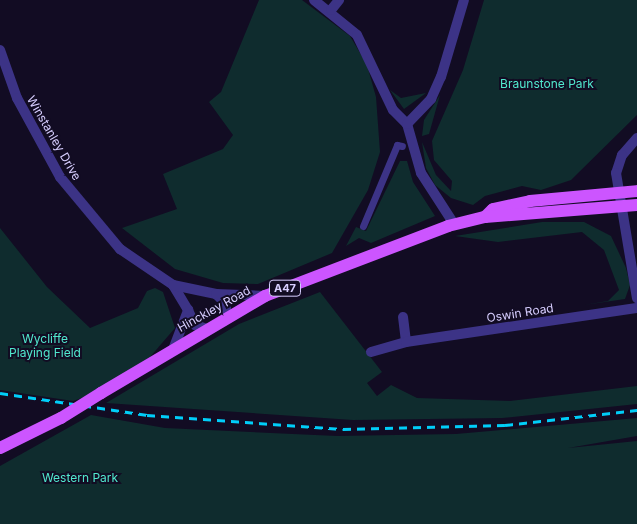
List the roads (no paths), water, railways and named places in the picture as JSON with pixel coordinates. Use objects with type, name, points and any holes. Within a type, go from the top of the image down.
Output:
[{"type":"main road","name":"Hinckley Road","points":[[485,217],[493,209],[530,201],[637,191]]},
{"type":"main road","name":"Hinckley Road","points":[[0,448],[61,418],[174,347],[265,296],[454,224],[485,217],[637,205]]},
{"type":"street","points":[[314,0],[331,10],[365,47],[393,110],[407,124],[420,173],[454,224]]},
{"type":"street","points":[[331,10],[339,0]]},
{"type":"street","points":[[407,124],[431,99],[441,77],[464,0]]},
{"type":"street","name":"Winstanley Drive","points":[[0,50],[17,98],[60,178],[120,249],[174,285],[216,294],[265,296]]},
{"type":"street","points":[[637,138],[618,166],[620,193],[637,298]]},
{"type":"street","points":[[363,226],[397,145],[402,146]]},
{"type":"street","name":"Winstanley Drive","points":[[174,285],[195,325],[207,329]]},
{"type":"street","points":[[216,294],[226,304],[226,318]]},
{"type":"street","name":"Oswin Road","points":[[371,352],[406,342],[637,308]]},
{"type":"street","points":[[174,347],[188,310]]},
{"type":"street","points":[[403,317],[406,342]]},
{"type":"railway","points":[[0,393],[147,415],[343,429],[505,425],[637,410]]},
{"type":"park label","name":"Braunstone Park","points":[[547,84]]},
{"type":"park label","name":"Wycliffe Playing Field","points":[[45,346]]},
{"type":"park label","name":"Western Park","points":[[80,478]]}]
